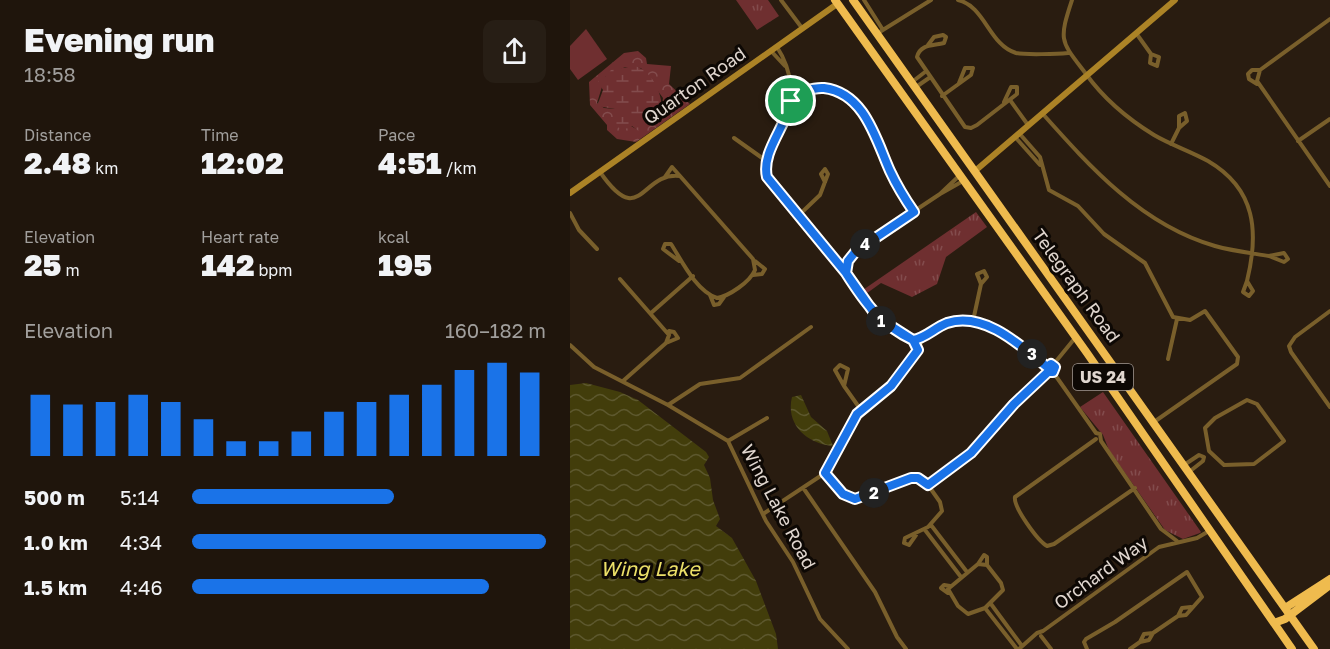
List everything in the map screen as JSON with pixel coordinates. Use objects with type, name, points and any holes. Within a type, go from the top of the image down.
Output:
[{"type":"highway","name":"Telegraph Road","points":[[853,0],[880,32],[930,109],[1314,649]]},
{"type":"highway","name":"Telegraph Road","points":[[837,1],[1076,338],[1292,649]]},
{"type":"highway","points":[[900,92],[908,93],[914,85]]},
{"type":"highway","points":[[916,115],[922,109],[930,109]]},
{"type":"highway","points":[[961,178],[969,177],[975,171]]},
{"type":"highway","points":[[1058,313],[1068,314],[1073,308]]},
{"type":"highway","points":[[1076,338],[1080,332],[1090,331]]},
{"type":"highway","points":[[1201,518],[1211,517],[1215,509]]},
{"type":"highway","points":[[1210,531],[1215,524],[1225,523]]},
{"type":"highway","points":[[1274,622],[1283,620],[1287,611],[1330,579]]},
{"type":"highway","points":[[1287,611],[1330,585]]},
{"type":"highway","points":[[1281,633],[1286,626],[1296,624]]},
{"type":"street","points":[[781,0],[802,29]]},
{"type":"street","points":[[864,0],[880,32],[931,0]]},
{"type":"street","points":[[958,0],[963,1],[976,12],[998,41],[1013,52],[1023,54],[1068,53]]},
{"type":"street","points":[[1072,0],[1064,36],[1068,53],[1086,75],[1126,116],[1172,144],[1215,166],[1235,184],[1247,203],[1252,221],[1253,253],[1247,281]]},
{"type":"street","points":[[975,171],[1175,0]]},
{"type":"street","name":"Quarton Road","points":[[570,193],[802,29],[837,1]]},
{"type":"street","points":[[1330,19],[1260,70],[1252,70],[1248,74],[1249,79],[1257,84],[1330,186]]},
{"type":"street","points":[[1136,33],[1151,54]]},
{"type":"street","points":[[928,45],[917,55],[929,78],[963,124],[971,128],[1018,93],[1016,86],[1011,87],[1004,102]]},
{"type":"street","points":[[765,160],[787,120],[792,93],[785,66],[774,49]]},
{"type":"street","points":[[942,96],[973,74],[973,68],[965,68],[959,83]]},
{"type":"street","points":[[1257,84],[1260,70]]},
{"type":"street","points":[[914,85],[926,72]]},
{"type":"street","points":[[914,85],[929,78]]},
{"type":"street","points":[[792,93],[822,88],[837,92],[852,100],[869,124],[894,180],[914,212]]},
{"type":"street","points":[[1010,100],[1028,125]]},
{"type":"street","points":[[1042,113],[1090,165],[1155,219],[1208,244],[1269,256]]},
{"type":"street","points":[[1298,141],[1330,119]]},
{"type":"street","points":[[1172,144],[1179,128]]},
{"type":"street","points":[[1017,134],[1040,157],[1052,193],[1078,207],[1104,234],[1145,263],[1170,314],[1177,320],[1190,320],[1205,311],[1238,357],[1237,364],[1154,422]]},
{"type":"street","points":[[734,138],[765,160],[770,181],[846,273],[877,317],[913,340],[918,350]]},
{"type":"street","points":[[600,172],[625,198],[639,196],[665,177],[672,167],[754,261],[765,269],[762,274],[753,275],[716,305],[711,302],[710,295],[679,261],[666,253],[665,244],[671,244],[679,261]]},
{"type":"street","points":[[665,177],[680,176]]},
{"type":"street","points":[[846,273],[848,261],[865,244],[961,178]]},
{"type":"street","points":[[798,216],[820,195],[825,182]]},
{"type":"street","points":[[570,213],[579,230],[597,249]]},
{"type":"street","points":[[753,275],[754,261]]},
{"type":"street","points":[[836,261],[848,261]]},
{"type":"street","points":[[651,313],[693,276]]},
{"type":"street","points":[[620,279],[668,331],[669,337],[666,343]]},
{"type":"street","points":[[973,321],[981,284]]},
{"type":"street","points":[[1330,311],[1295,337],[1289,346],[1330,407]]},
{"type":"street","points":[[1168,358],[1177,320]]},
{"type":"street","points":[[913,340],[925,337],[945,324],[973,321],[1014,340],[1049,371],[1096,433],[1100,434],[1101,441],[1167,536],[1178,542]]},
{"type":"street","points":[[668,405],[700,384],[740,378],[811,327]]},
{"type":"street","points":[[623,381],[666,343],[678,338],[674,332],[668,331]]},
{"type":"street","points":[[763,514],[825,473],[845,431],[861,410],[891,386],[925,337]]},
{"type":"street","points":[[928,485],[971,453],[1014,404],[1049,371],[1067,344],[1076,338]]},
{"type":"street","name":"Wing Lake Road","points":[[570,345],[588,363],[668,405],[728,441],[763,514],[793,562],[820,619],[848,649]]},
{"type":"street","points":[[844,386],[848,370],[840,365],[835,370],[844,386],[861,410]]},
{"type":"street","points":[[1049,371],[1053,365]]},
{"type":"street","points":[[1247,400],[1256,402],[1284,439],[1281,445],[1249,465],[1224,465],[1210,452],[1204,436],[1206,426],[1247,400]]},
{"type":"street","points":[[728,441],[767,418]]},
{"type":"street","points":[[1096,433],[1096,439]]},
{"type":"street","points":[[1096,439],[1101,441]]},
{"type":"street","points":[[1096,439],[1012,499],[1040,541],[1047,547],[1054,544],[1135,488]]},
{"type":"street","points":[[1187,468],[1210,452]]},
{"type":"street","points":[[1187,468],[1204,456]]},
{"type":"street","points":[[825,473],[843,494],[855,499],[911,478],[918,478],[928,485],[940,502],[942,511],[931,525],[916,535]]},
{"type":"street","points":[[804,489],[875,592],[905,648]]},
{"type":"street","points":[[931,525],[964,574]]},
{"type":"street","points":[[925,530],[964,574]]},
{"type":"street","name":"Orchard Way","points":[[1019,648],[1042,634],[1166,544],[1197,538],[1210,531]]},
{"type":"street","points":[[1166,544],[1167,536]]},
{"type":"street","points":[[948,593],[950,586],[978,564],[984,555],[987,558],[987,565],[1003,587],[999,597],[988,606],[974,613],[966,613],[941,588],[944,585],[950,586]]},
{"type":"street","points":[[978,564],[987,565]]},
{"type":"street","points":[[1087,649],[1084,640],[1115,622],[1187,572],[1202,597],[1186,615],[1178,616],[1153,633],[1149,640],[1140,642],[1130,649]]},
{"type":"street","points":[[988,606],[1019,648]]},
{"type":"street","points":[[1178,616],[1182,608],[1191,607]]},
{"type":"street","points":[[1140,642],[1144,634],[1153,633]]},
{"type":"street","points":[[1042,634],[1051,649]]},
{"type":"green space","points":[[736,0],[768,0],[779,16],[757,30]]},
{"type":"green space","points":[[586,29],[607,59],[578,80],[570,69],[570,46]]},
{"type":"green space","points":[[638,51],[646,58],[647,64],[671,66],[669,84],[690,104],[636,142],[617,139],[607,130],[607,125],[590,105],[589,82],[624,53]],"holes":[[[625,67],[641,68],[663,98],[661,115],[647,126],[638,129],[615,116],[615,109],[604,108],[597,103],[605,77]]]},
{"type":"green space","points":[[634,66],[647,73],[652,79],[659,93],[662,108],[661,115],[640,132],[632,126],[623,130],[614,125],[615,109],[597,106],[603,90],[598,82],[601,77],[605,77],[611,70]]},
{"type":"green space","points":[[976,212],[987,227],[946,257],[937,284],[912,297],[881,283],[863,296],[860,292]]},
{"type":"green space","points":[[1103,392],[1200,533],[1183,539],[1165,530],[1109,450],[1103,435],[1080,407]]},
{"type":"water","name":"Wing Lake","points":[[586,383],[620,392],[638,400],[706,452],[709,457],[704,465],[710,478],[713,500],[720,519],[716,526],[732,538],[756,581],[776,634],[778,649],[570,649],[570,385]]},
{"type":"water","points":[[801,395],[811,417],[827,431],[833,446],[807,437],[795,424],[791,407],[792,397]]},
{"type":"route","points":[[791,101],[787,120],[765,160],[767,177],[846,273],[870,309],[883,323],[913,340],[918,350],[891,386],[857,414],[845,431],[825,473],[843,494],[857,500],[911,478],[918,478],[928,485],[971,453],[1014,404],[1048,372],[1053,372],[1055,367],[1051,364],[1047,367],[1014,340],[975,322],[964,320],[950,322],[925,337],[913,340],[893,330],[883,323],[877,317],[870,309],[855,287],[846,273],[848,261],[865,244],[914,212],[894,180],[863,113],[852,100],[837,92],[814,88],[792,93],[791,101]]}]
